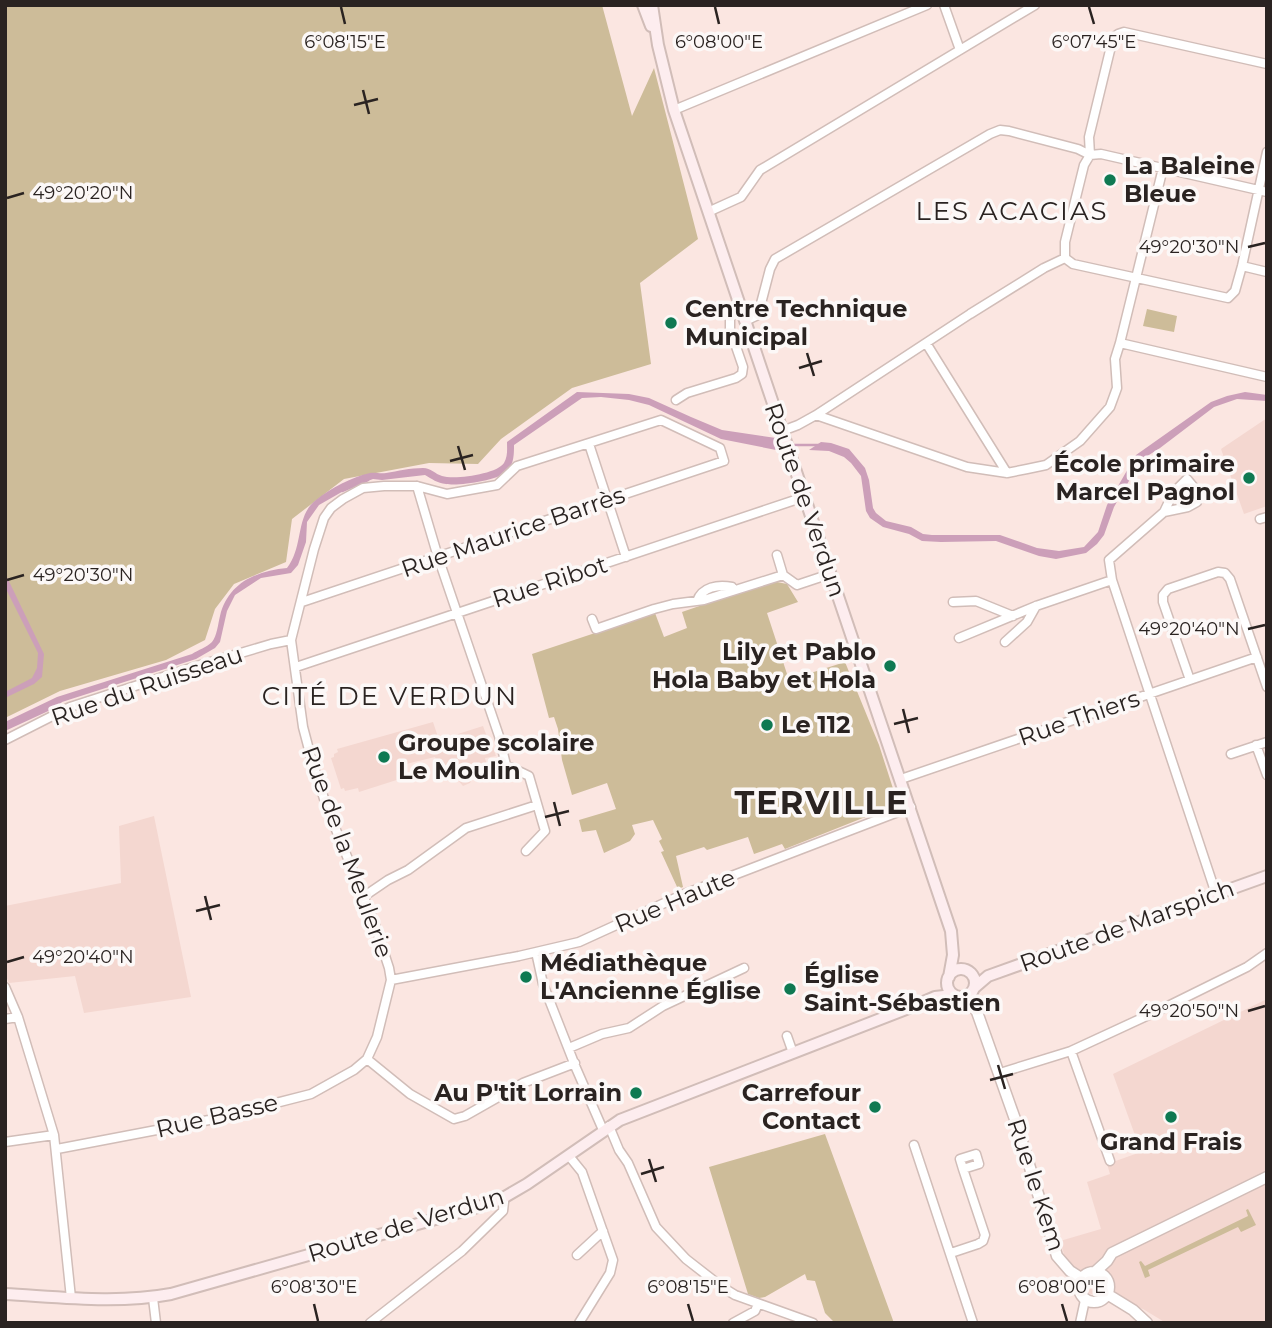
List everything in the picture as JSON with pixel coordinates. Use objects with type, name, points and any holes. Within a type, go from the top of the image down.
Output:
[{"type":"main road","name":"Route de Verdun","points":[[643,5],[658,45]]},
{"type":"main road","name":"Route de Verdun","points":[[652,5],[658,45],[674,110],[951,931],[953,955],[948,979],[934,997]]},
{"type":"main road","name":"Route de Marspich","points":[[973,990],[988,976],[1267,876]]},
{"type":"main road","name":"Route de Verdun","points":[[953,955],[967,973]]},
{"type":"main road","points":[[955,971],[967,973],[974,981],[973,990],[966,996],[956,996],[948,989],[948,979],[955,971]]},
{"type":"main road","name":"Route de Marspich","points":[[967,973],[988,976]]},
{"type":"main road","name":"Route de Verdun","points":[[5,1294],[118,1300],[153,1298],[461,1212],[503,1198],[569,1156],[606,1128],[633,1115],[934,997],[956,996]]},
{"type":"street","points":[[674,110],[927,5]]},
{"type":"street","points":[[944,5],[960,50]]},
{"type":"street","points":[[708,212],[741,197],[760,170],[1035,5]]},
{"type":"street","points":[[1065,258],[1065,242],[1084,164],[1090,155],[1089,137],[1113,38],[1124,32],[1267,64]]},
{"type":"street","points":[[745,321],[758,315],[775,259],[1000,130],[1078,149],[1090,155],[1101,154],[1263,191]]},
{"type":"street","points":[[1065,258],[1073,264],[1228,298],[1236,291],[1263,191],[1267,152]]},
{"type":"street","points":[[816,415],[967,467],[1007,473],[1046,465],[1080,440],[1110,407],[1116,388],[1115,359],[1163,168]]},
{"type":"street","points":[[782,430],[816,415],[1044,268],[1065,258]]},
{"type":"street","points":[[1242,266],[1267,272]]},
{"type":"street","points":[[676,400],[687,393],[742,374],[743,367],[730,329],[730,313],[740,307]]},
{"type":"street","points":[[926,343],[1007,473]]},
{"type":"street","points":[[1120,343],[1267,377]]},
{"type":"street","name":"Rue Maurice Barrès","points":[[302,602],[724,461],[720,448],[661,420],[589,444]]},
{"type":"street","points":[[291,640],[324,518],[331,508],[363,488],[416,486],[447,494],[496,485],[517,467],[589,444],[626,557]]},
{"type":"street","points":[[1164,512],[1188,507],[1197,502],[1197,491],[1193,484],[1187,479],[1173,493],[1164,512],[1109,560],[1112,580],[1216,894]]},
{"type":"street","points":[[416,486],[499,736],[506,765],[529,776],[545,831],[526,851]]},
{"type":"street","name":"Rue Ribot","points":[[296,667],[804,497]]},
{"type":"street","points":[[777,555],[783,575],[797,585],[830,574]]},
{"type":"street","points":[[1190,680],[1163,602],[1163,595],[1168,589],[1219,572],[1225,573],[1230,579],[1267,687]]},
{"type":"street","points":[[592,619],[596,629],[673,604],[697,601],[783,575]]},
{"type":"street","points":[[959,638],[1036,606],[1112,580]]},
{"type":"street","points":[[953,602],[976,601],[1013,616]]},
{"type":"street","points":[[1005,642],[1027,622],[1036,606]]},
{"type":"street","name":"Rue de la Meulerie","points":[[291,640],[303,727],[312,761],[327,808],[377,932],[391,980]]},
{"type":"street","name":"Rue du Ruisseau","points":[[5,740],[71,707],[197,666],[291,640]]},
{"type":"street","name":"Rue Thiers","points":[[901,779],[1257,657]]},
{"type":"street","points":[[1231,754],[1267,741]]},
{"type":"street","points":[[1256,745],[1267,775]]},
{"type":"street","points":[[363,897],[408,870],[466,828],[537,805]]},
{"type":"street","name":"Rue Haute","points":[[391,980],[579,942],[682,895],[911,807]]},
{"type":"street","points":[[536,952],[543,984],[575,1063],[606,1128],[628,1163],[656,1227],[700,1271],[735,1295],[813,1323]]},
{"type":"street","points":[[1000,1073],[1071,1051],[1247,967],[1267,953]]},
{"type":"street","points":[[569,1048],[609,1032],[629,1028],[663,1006],[744,968]]},
{"type":"street","points":[[391,980],[377,1037],[366,1059],[410,1094],[454,1119],[465,1116],[523,1083],[575,1063]]},
{"type":"street","points":[[5,987],[18,1017],[57,1149],[71,1298]]},
{"type":"street","name":"Rue le Kem","points":[[973,990],[972,1006],[977,1012],[1000,1073],[1057,1256],[1069,1271],[1081,1278]]},
{"type":"street","points":[[956,996],[972,1006]]},
{"type":"street","points":[[5,1019],[18,1017]]},
{"type":"street","points":[[788,1036],[793,1053]]},
{"type":"street","points":[[1071,1051],[1110,1161]]},
{"type":"street","name":"Rue Basse","points":[[57,1149],[209,1120],[311,1094],[354,1070],[366,1059]]},
{"type":"street","points":[[5,1142],[54,1135]]},
{"type":"street","points":[[914,1145],[973,1323]]},
{"type":"street","points":[[569,1156],[582,1172],[613,1260],[610,1273],[579,1323]]},
{"type":"street","points":[[951,1254],[978,1244],[983,1241],[985,1235],[963,1170]]},
{"type":"street","points":[[1101,1274],[1112,1253],[1267,1177]]},
{"type":"street","points":[[370,1323],[462,1251],[503,1211],[503,1198]]},
{"type":"street","points":[[577,1255],[603,1231]]},
{"type":"street","points":[[1087,1273],[1101,1274],[1109,1285],[1107,1294],[1100,1301],[1086,1300],[1079,1292],[1081,1278],[1087,1273]]},
{"type":"street","points":[[1107,1294],[1133,1310],[1147,1323]]},
{"type":"street","points":[[153,1298],[156,1323]]},
{"type":"street","points":[[1080,1323],[1086,1300]]},
{"type":"street","points":[[733,1323],[755,1311],[758,1304]]},
{"type":"shaded area","points":[[5,5],[602,5],[632,116],[654,68],[698,239],[640,283],[651,364],[572,388],[501,439],[478,464],[429,463],[344,479],[292,519],[286,562],[234,584],[215,609],[205,640],[166,660],[60,691],[5,718]]},
{"type":"shaded area","points":[[1147,309],[1177,316],[1174,332],[1143,326]]},
{"type":"shaded area","points":[[577,392],[629,394],[649,398],[722,430],[776,438],[781,451],[721,439],[649,405],[601,397],[582,398],[514,445],[512,463],[501,475],[459,484],[440,483],[425,475],[373,479],[347,489],[319,505],[307,522],[306,542],[298,565],[291,573],[261,578],[235,595],[227,611],[220,642],[215,648],[196,659],[62,702],[57,707],[5,731],[5,722],[57,697],[192,654],[210,644],[215,637],[229,595],[254,576],[287,568],[296,550],[309,507],[335,487],[372,473],[409,469],[423,468],[442,476],[456,477],[493,470],[504,463],[507,442]]},
{"type":"shaded area","points":[[1245,392],[1267,395],[1267,401],[1237,399],[1214,407],[1141,460],[1114,507],[1104,535],[1097,544],[1086,553],[1056,559],[996,541],[922,541],[909,534],[883,527],[870,518],[866,511],[861,476],[851,463],[829,451],[809,450],[821,442],[849,449],[865,468],[873,508],[886,521],[911,527],[923,534],[1000,535],[1037,548],[1059,551],[1084,547],[1098,532],[1107,505],[1136,455],[1211,402]]},
{"type":"shaded area","name":"École primaire Marcel Pagnol","points":[[1267,418],[1267,506],[1244,514],[1221,449]]},
{"type":"shaded area","points":[[5,573],[44,654],[42,677],[34,684],[5,698],[5,692],[32,678],[37,668],[38,653],[5,587]]},
{"type":"shaded area","points":[[772,581],[787,584],[798,602],[767,613],[788,677],[794,675],[795,678],[845,662],[879,745],[898,804],[785,849],[782,844],[754,854],[748,837],[707,850],[704,847],[676,856],[683,887],[678,889],[661,852],[664,851],[659,841],[662,839],[653,820],[632,825],[635,834],[630,841],[604,853],[596,830],[582,832],[579,820],[616,809],[607,783],[572,795],[562,760],[558,729],[554,717],[549,718],[532,654],[655,613],[664,637],[687,628],[682,612]]},
{"type":"shaded area","name":"Groupe scolaire Le Moulin","points":[[433,722],[439,740],[483,726],[496,756],[485,758],[488,769],[476,774],[470,773],[470,783],[463,786],[456,778],[447,781],[442,766],[439,767],[435,757],[402,765],[406,777],[359,792],[358,788],[345,791],[344,788],[341,789],[331,758],[338,752],[337,749]]},
{"type":"shaded area","points":[[154,816],[191,997],[84,1013],[75,976],[9,983],[5,974],[5,906],[121,883],[119,826]]},
{"type":"shaded area","points":[[1267,999],[1267,1323],[1166,1323],[1143,1309],[1088,1293],[1067,1264],[1060,1241],[1101,1229],[1087,1182],[1110,1174],[1107,1164],[1141,1152],[1113,1074]]},
{"type":"shaded area","points":[[825,1134],[894,1323],[835,1323],[825,1313],[815,1281],[807,1280],[805,1274],[765,1297],[748,1294],[709,1167]]},
{"type":"shaded area","points":[[1248,1209],[1256,1225],[1241,1232],[1238,1227],[1148,1270],[1150,1276],[1145,1278],[1139,1262],[1145,1266],[1248,1216]]},
{"type":"waterway","points":[[792,445],[820,445]]},
{"type":"waterway","points":[[342,491],[368,480]]},
{"type":"place","name":"La Baleine Bleue","points":[[1110,180]]},
{"type":"place","name":"Centre Technique Municipal","points":[[671,323]]},
{"type":"place","name":"École primaire Marcel Pagnol","points":[[1249,478]]},
{"type":"place","name":"Lily et Pablo Hola Baby et Hola","points":[[890,666]]},
{"type":"place","name":"Le 112","points":[[767,725]]},
{"type":"place","name":"Groupe scolaire Le Moulin","points":[[384,757]]},
{"type":"place","name":"Médiathèque L'Ancienne Église","points":[[526,977]]},
{"type":"place","name":"Église Saint-Sébastien","points":[[790,989]]},
{"type":"place","name":"Au P'tit Lorrain","points":[[636,1093]]},
{"type":"place","name":"Carrefour Contact","points":[[875,1107]]},
{"type":"place","name":"Grand Frais","points":[[1171,1117]]},
{"type":"district","name":"LES ACACIAS","points":[[1012,211]]},
{"type":"district","name":"CITÉ DE VERDUN","points":[[390,696]]},
{"type":"district","name":"TERVILLE","points":[[822,803]]}]
